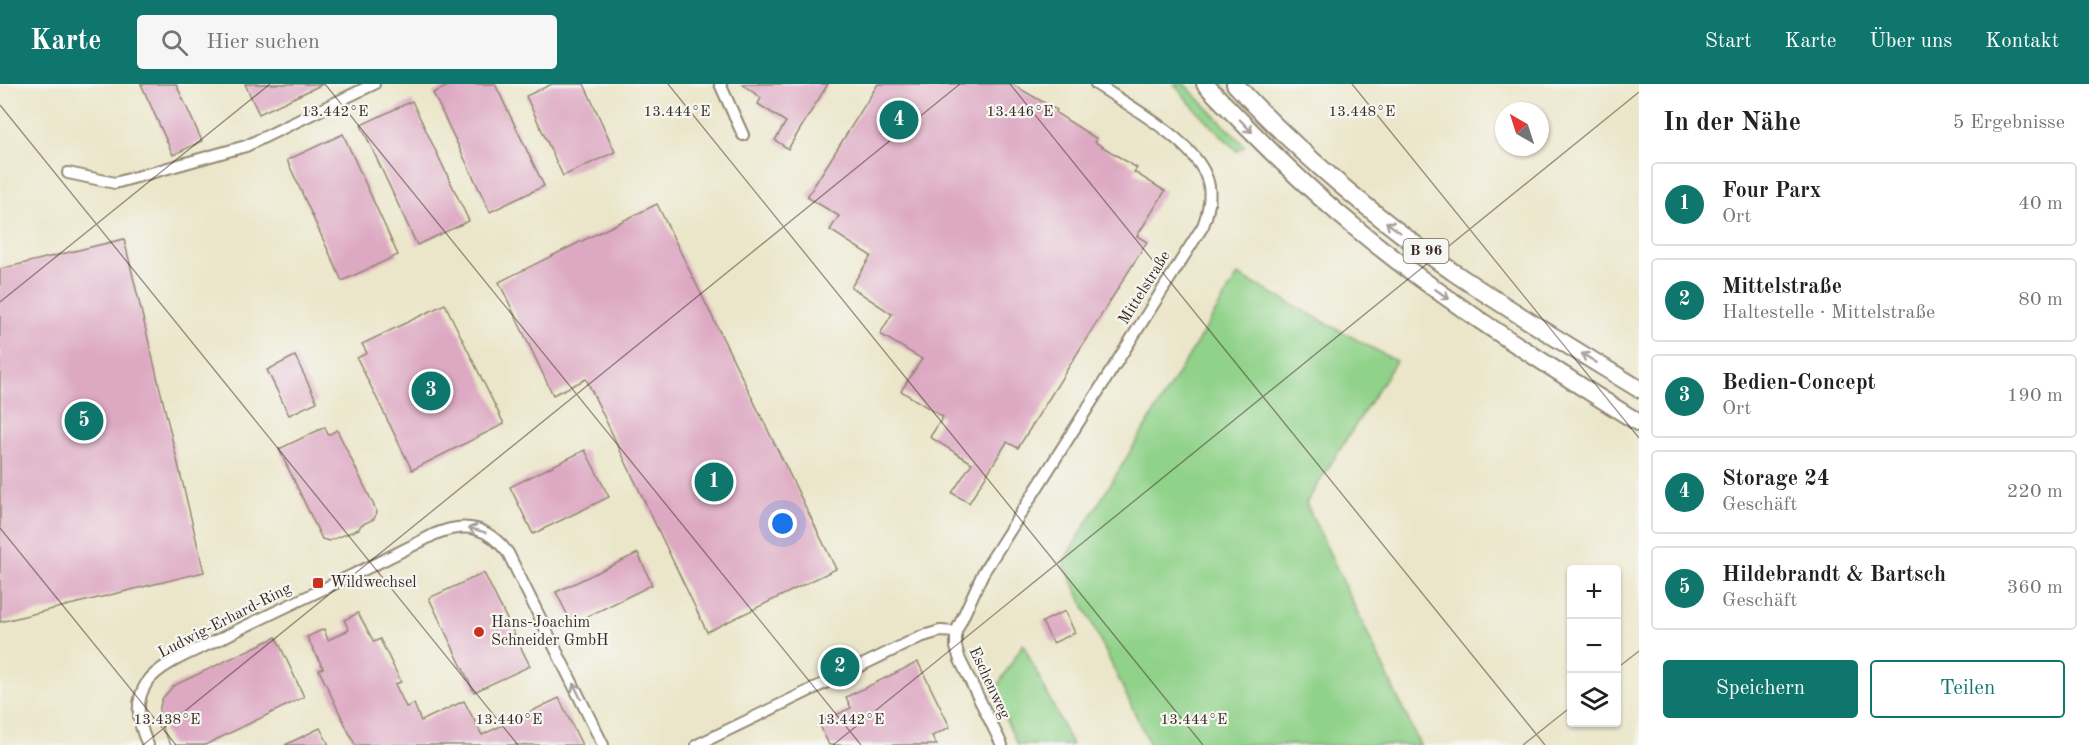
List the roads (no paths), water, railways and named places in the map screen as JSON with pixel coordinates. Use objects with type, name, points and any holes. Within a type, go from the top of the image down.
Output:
[{"type":"highway","name":"B 96","points":[[1205,84],[1274,155],[1356,229],[1437,291],[1530,355],[1639,423]]},
{"type":"highway","name":"B 96","points":[[1235,84],[1286,135],[1368,208],[1453,272],[1639,390]]},
{"type":"street","points":[[68,173],[115,183],[246,146],[374,84]]},
{"type":"street","points":[[720,84],[743,135]]},
{"type":"street","name":"Mittelstraße","points":[[956,632],[984,573],[1203,226],[1208,212],[1210,194],[1207,177],[1190,152],[1153,122],[1096,84]]},
{"type":"street","name":"Ludwig-Erhard-Ring","points":[[148,745],[139,721],[139,704],[145,684],[154,674],[220,639],[435,534],[447,529],[466,527],[488,534],[499,541],[508,553],[603,745]]},
{"type":"street","points":[[697,745],[920,637],[940,631],[956,632]]},
{"type":"street","name":"Eschenweg","points":[[956,632],[956,646],[960,660],[1002,745]]},
{"type":"place","name":"Storage 24","points":[[899,120]]},
{"type":"place","name":"Bedien-Concept","points":[[431,391]]},
{"type":"place","name":"Hildebrandt & Bartsch","points":[[84,421]]},
{"type":"place","name":"Four Parx","points":[[714,482]]},
{"type":"place","name":"Wildwechsel","points":[[318,583]]},
{"type":"place","name":"Hans-Joachim Schneider GmbH","points":[[479,632]]},
{"type":"place","name":"Mittelstraße","points":[[840,667]]}]
